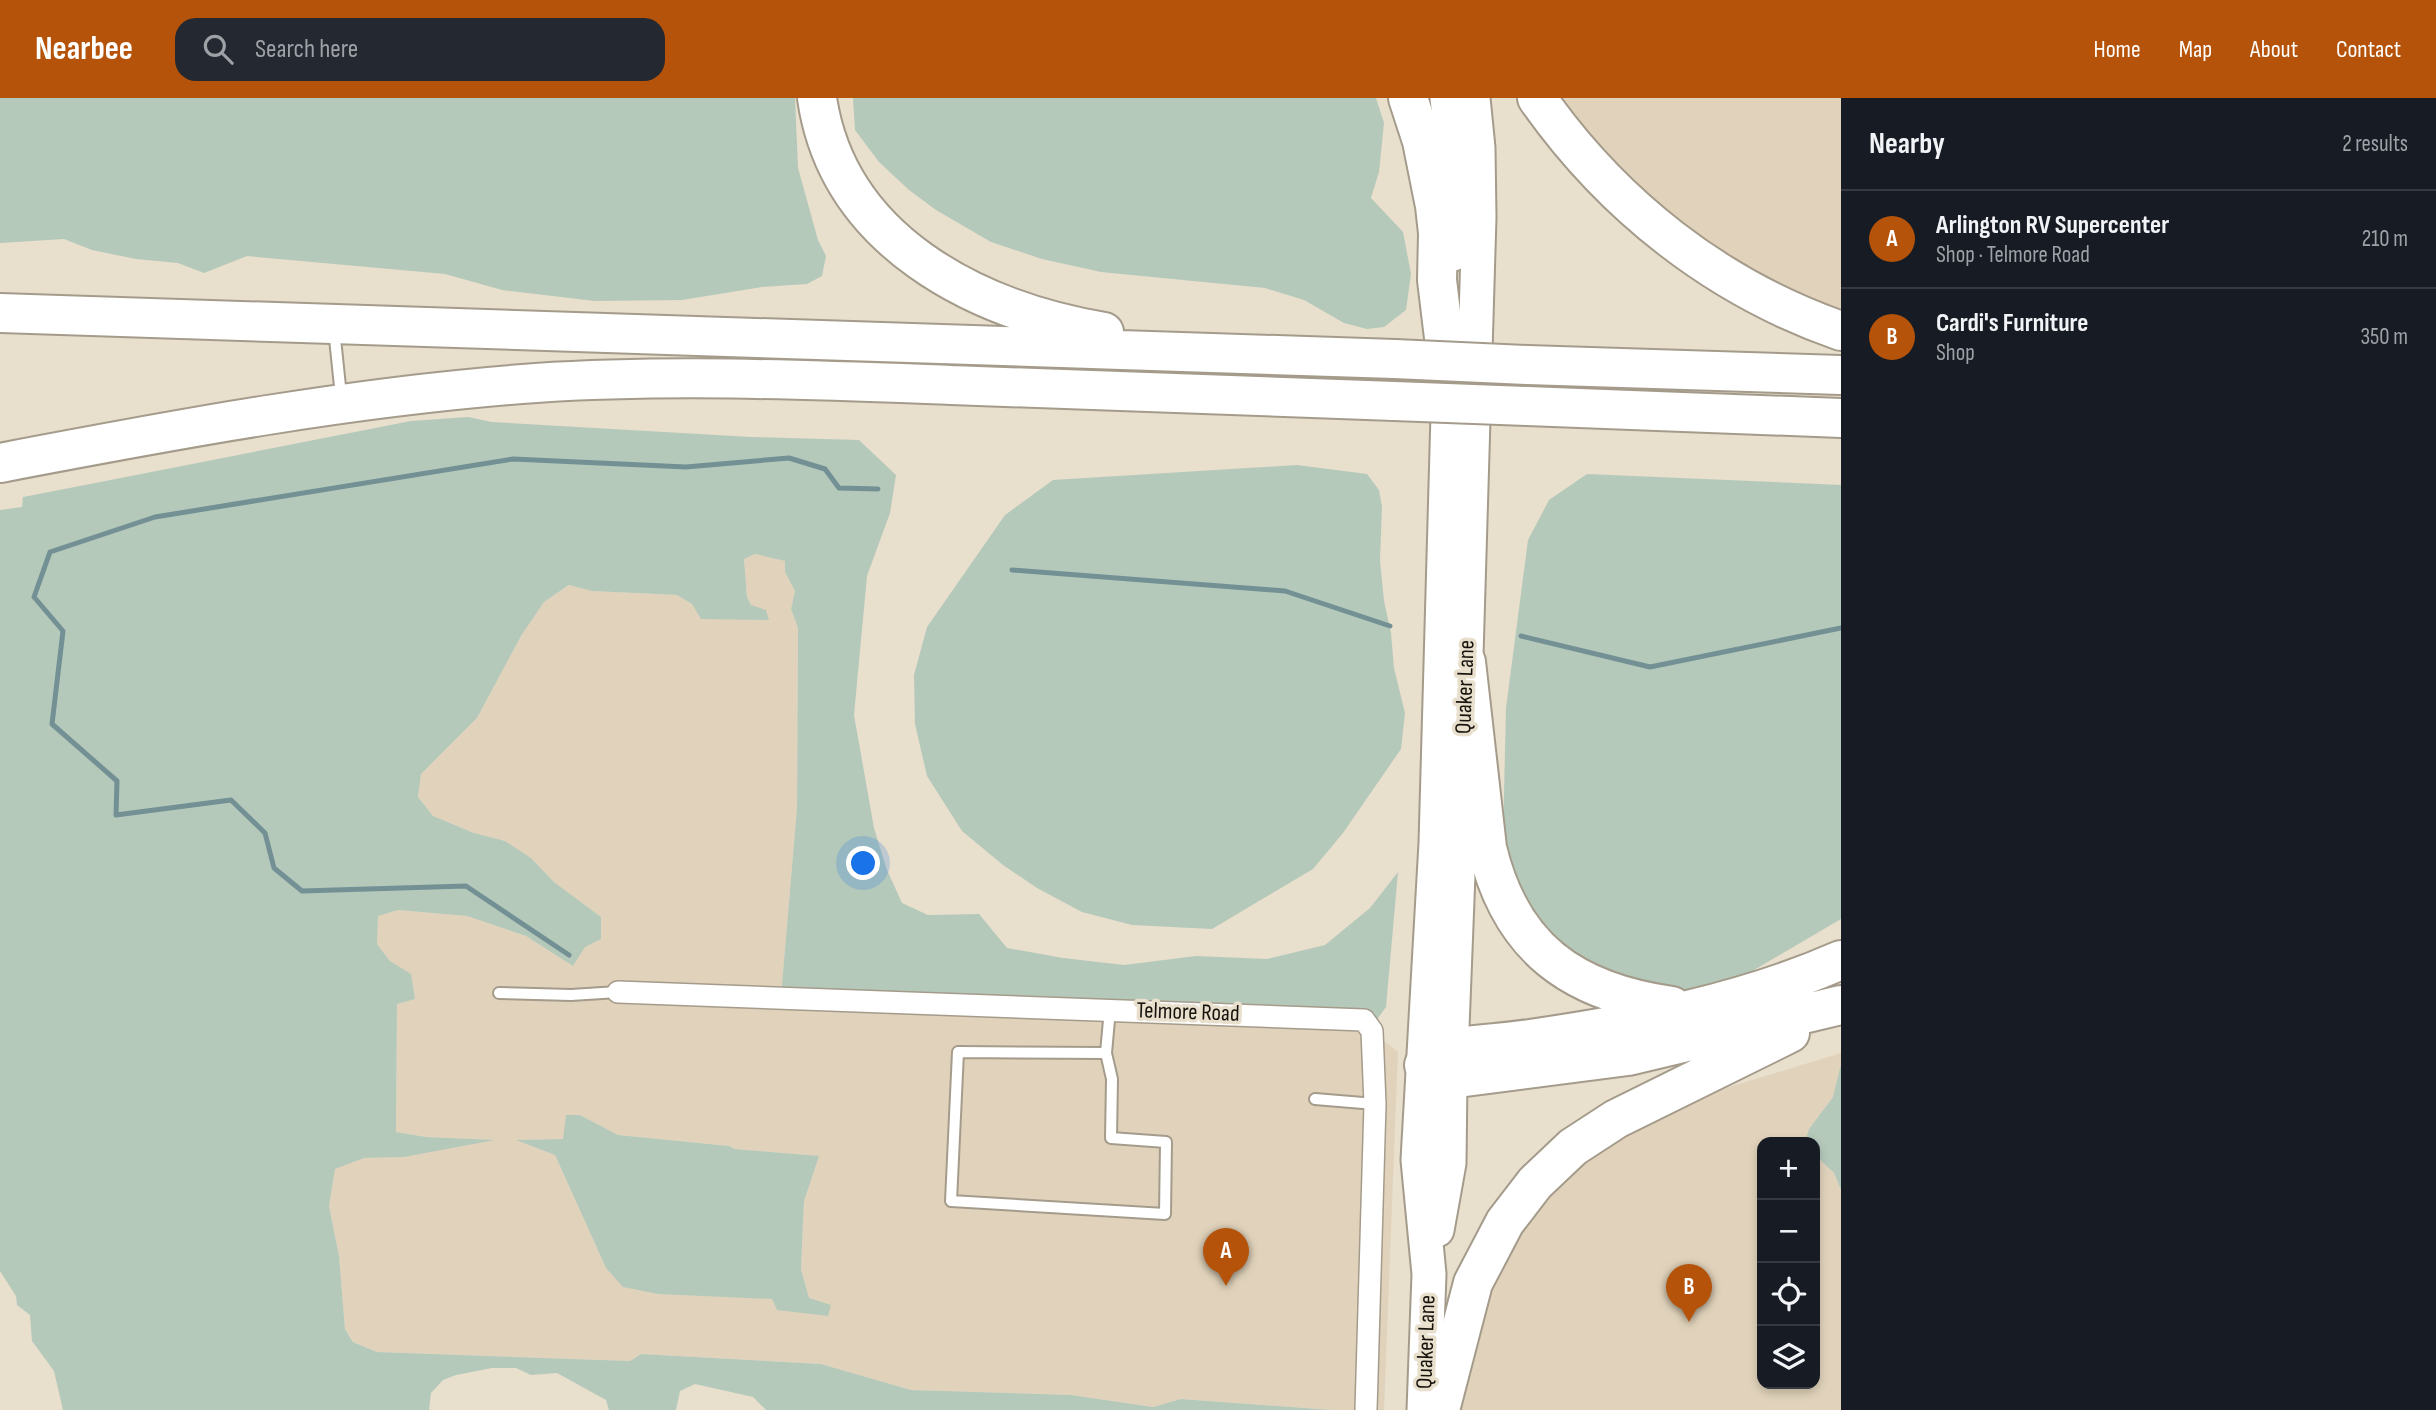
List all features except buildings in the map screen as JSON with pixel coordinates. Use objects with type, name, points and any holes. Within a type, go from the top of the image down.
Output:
[{"type":"highway","points":[[817,98],[830,145],[864,209],[904,250],[927,266],[977,293],[1030,314],[1110,333],[1395,359]]},
{"type":"highway","points":[[1408,98],[1422,141],[1435,206],[1438,233],[1437,280],[1449,379]]},
{"type":"highway","points":[[1537,98],[1589,164],[1622,198],[1670,238],[1748,289],[1804,317],[1841,331]]},
{"type":"highway","points":[[0,313],[1841,375]]},
{"type":"highway","points":[[0,463],[245,417],[342,403],[441,390],[632,379],[732,378],[1841,418]]},
{"type":"highway","points":[[1729,414],[1841,426]]},
{"type":"highway","points":[[1466,662],[1486,848],[1492,870],[1511,912],[1537,947],[1555,963],[1590,985],[1628,998],[1691,1009]]},
{"type":"highway","points":[[1442,1064],[1571,1033],[1691,1009],[1765,989],[1841,960]]},
{"type":"highway","points":[[1442,1064],[1628,1056],[1841,1006]]},
{"type":"highway","points":[[1440,1410],[1473,1283],[1505,1222],[1535,1183],[1573,1147],[1616,1119],[1841,1006]]},
{"type":"main road","name":"Quaker Lane","points":[[1442,1064],[1436,843],[1455,169],[1447,98]]},
{"type":"main road","name":"Quaker Lane","points":[[1424,1410],[1429,1274],[1418,1160],[1442,1064],[1466,662],[1479,217],[1478,148],[1473,98]]},
{"type":"street","name":"Telmore Road","points":[[618,992],[1364,1020],[1372,1031],[1376,1104],[1366,1410]]},
{"type":"lane","points":[[334,323],[342,403]]},
{"type":"lane","points":[[499,993],[571,995],[618,992]]},
{"type":"lane","points":[[1106,1054],[958,1052],[951,1201],[1165,1214],[1166,1142],[1111,1138],[1112,1079],[1106,1054],[1110,1009]]},
{"type":"lane","points":[[1315,1099],[1376,1104]]},
{"type":"shaded area","points":[[1544,98],[1841,98],[1841,322],[1703,252]]},
{"type":"shaded area","points":[[755,554],[785,561],[785,572],[795,591],[791,609],[798,628],[797,808],[781,996],[1358,1019],[1398,1052],[1384,1410],[1332,1410],[1181,1399],[1153,1407],[1071,1395],[911,1390],[821,1364],[641,1354],[630,1361],[377,1352],[354,1342],[345,1329],[339,1256],[329,1206],[335,1168],[364,1158],[404,1157],[491,1140],[426,1137],[396,1132],[397,1003],[415,999],[410,974],[390,961],[377,944],[378,916],[398,910],[467,916],[526,936],[573,966],[601,917],[554,882],[531,858],[504,841],[474,833],[433,816],[418,797],[421,774],[477,718],[521,636],[544,602],[570,585],[592,591],[677,595],[692,604],[751,605],[747,597],[744,559]],"holes":[[[580,1115],[618,1135],[818,1156],[804,1201],[801,1269],[809,1298],[777,1310],[772,1299],[743,1296],[606,1268],[555,1155],[518,1140],[563,1139]]]},
{"type":"shaded area","points":[[1841,1053],[1833,1097],[1809,1129],[1807,1137],[1757,1137],[1757,1389],[1820,1389],[1820,1160],[1834,1173],[1841,1190],[1841,1410],[1437,1410],[1495,1241],[1627,1118]]},
{"type":"green space","points":[[0,98],[795,98],[798,168],[818,240],[826,256],[822,276],[807,284],[762,287],[682,300],[595,301],[502,290],[445,274],[247,256],[204,273],[178,263],[136,259],[92,250],[64,239],[0,243]]},
{"type":"green space","points":[[853,98],[1376,98],[1384,123],[1379,172],[1371,198],[1403,232],[1411,274],[1406,310],[1384,327],[1367,329],[1344,323],[1304,300],[1265,288],[1101,272],[1042,259],[991,242],[936,210],[879,162],[855,130]]},
{"type":"green space","points":[[468,417],[492,422],[751,437],[859,440],[896,475],[890,513],[867,576],[854,715],[874,828],[887,870],[902,903],[928,915],[979,914],[1007,948],[1063,958],[1124,965],[1196,956],[1267,959],[1325,945],[1370,908],[1398,872],[1386,1007],[1375,1022],[781,996],[797,808],[798,628],[791,609],[795,591],[785,572],[785,561],[755,554],[744,559],[747,597],[751,605],[766,610],[769,620],[701,619],[692,604],[677,595],[592,591],[569,585],[544,602],[521,636],[477,718],[421,774],[418,797],[433,816],[474,833],[505,841],[531,858],[554,882],[601,917],[601,939],[585,947],[573,966],[526,936],[467,916],[398,910],[378,916],[377,944],[390,961],[411,974],[415,999],[397,1004],[396,1132],[426,1137],[495,1140],[404,1157],[364,1158],[335,1169],[329,1206],[339,1256],[345,1329],[353,1342],[377,1352],[630,1361],[641,1354],[821,1364],[911,1390],[1071,1395],[1153,1407],[1181,1399],[1332,1410],[766,1410],[753,1397],[695,1384],[680,1391],[676,1410],[609,1410],[606,1400],[557,1373],[531,1375],[516,1368],[492,1368],[443,1380],[431,1393],[429,1410],[63,1410],[54,1371],[32,1341],[30,1315],[17,1305],[16,1296],[0,1271],[0,510],[22,507],[23,497],[411,421]]},
{"type":"green space","points":[[1297,465],[1367,474],[1379,490],[1382,507],[1380,561],[1384,601],[1391,633],[1394,668],[1405,713],[1401,749],[1343,833],[1313,869],[1212,929],[1132,925],[1082,912],[1037,888],[1003,865],[962,831],[927,776],[915,724],[914,675],[927,627],[1005,515],[1053,480]]},
{"type":"green space","points":[[1587,474],[1841,485],[1841,919],[1754,970],[1729,993],[1614,989],[1521,917],[1503,838],[1506,708],[1528,540],[1549,500]]},
{"type":"green space","points":[[1841,1064],[1841,1190],[1834,1173],[1820,1160],[1820,1137],[1807,1137],[1809,1129],[1833,1097]]},
{"type":"green space","points":[[566,1115],[580,1115],[618,1135],[819,1156],[804,1201],[801,1269],[809,1298],[831,1305],[828,1316],[777,1310],[772,1299],[658,1294],[623,1287],[606,1268],[555,1155],[516,1140],[563,1139]]},
{"type":"waterway","points":[[569,955],[466,886],[302,891],[274,868],[265,833],[231,800],[116,815],[117,781],[52,724],[63,631],[34,597],[50,552],[155,517],[513,459],[686,467],[789,458],[825,469],[839,488],[878,489]]},
{"type":"waterway","points":[[1012,570],[1285,591],[1390,626]]},
{"type":"waterway","points":[[1521,636],[1650,667],[1841,628]]},
{"type":"place","name":"Arlington RV Supercenter","points":[[1226,1286]]},
{"type":"place","name":"Cardi's Furniture","points":[[1689,1322]]}]
